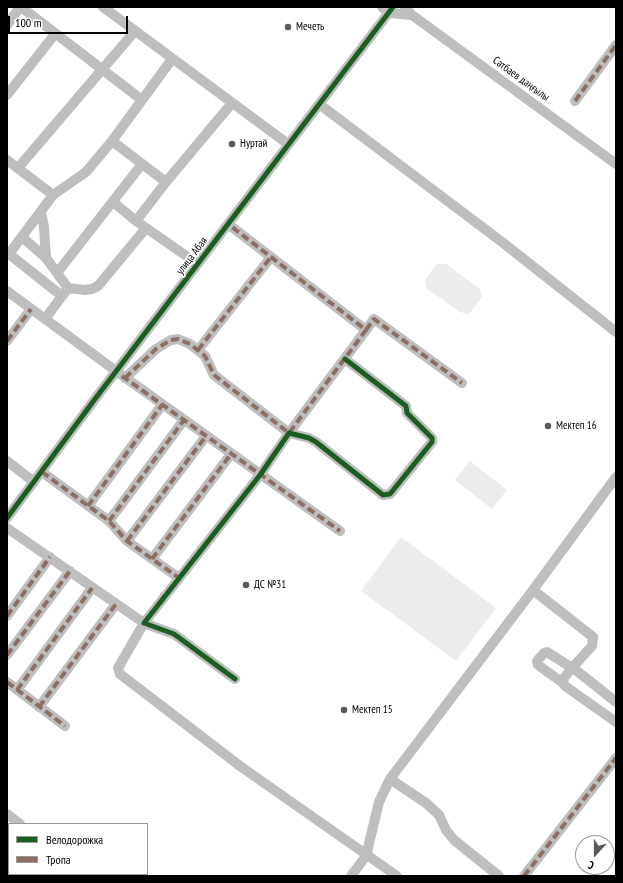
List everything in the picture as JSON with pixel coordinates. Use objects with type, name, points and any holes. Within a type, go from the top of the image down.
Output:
[{"type":"street","points":[[7,25],[20,7],[142,100]]},
{"type":"street","points":[[103,7],[288,144]]},
{"type":"street","name":"Сәтбаев даңғылы","points":[[405,7],[412,15],[616,164]]},
{"type":"street","points":[[388,9],[412,15]]},
{"type":"street","name":"улица Абая","points":[[7,518],[388,9]]},
{"type":"street","points":[[18,168],[135,31]]},
{"type":"street","points":[[7,95],[55,34]]},
{"type":"street","points":[[575,101],[616,45]]},
{"type":"street","points":[[146,228],[98,286],[92,289],[65,292],[9,254],[53,195],[86,172],[112,141],[172,59]]},
{"type":"street","points":[[136,221],[166,182],[232,103]]},
{"type":"street","points":[[318,104],[502,242],[616,332]]},
{"type":"street","points":[[112,141],[166,182]]},
{"type":"street","points":[[7,160],[53,195]]},
{"type":"street","points":[[57,273],[142,164]]},
{"type":"street","points":[[112,202],[136,221],[198,264]]},
{"type":"street","points":[[41,212],[44,226],[46,258]]},
{"type":"street","points":[[228,224],[366,330]]},
{"type":"street","points":[[22,237],[46,258],[57,273],[65,292]]},
{"type":"street","points":[[198,350],[271,257]]},
{"type":"street","points":[[7,291],[162,405],[340,531]]},
{"type":"street","points":[[45,319],[65,292]]},
{"type":"street","points":[[7,341],[31,309]]},
{"type":"street","points":[[397,876],[366,856],[240,766],[120,674],[118,668],[144,623],[260,475],[289,433],[374,320],[462,383]]},
{"type":"street","points":[[125,378],[156,349],[170,340],[178,339],[185,341],[198,350],[209,362],[214,375],[289,433],[309,438],[316,442],[383,495],[387,495],[390,494],[432,442],[432,438],[407,413],[406,406],[345,359]]},
{"type":"street","points":[[88,506],[162,405]]},
{"type":"street","points":[[109,520],[184,420]]},
{"type":"street","points":[[127,541],[206,436]]},
{"type":"street","points":[[152,559],[231,454]]},
{"type":"street","points":[[7,461],[34,482]]},
{"type":"street","points":[[42,472],[109,520],[127,541],[179,578]]},
{"type":"street","points":[[351,876],[366,856],[379,802],[390,779],[533,590],[616,477]]},
{"type":"street","points":[[7,528],[144,623],[174,634],[234,679]]},
{"type":"street","points":[[7,616],[50,558]]},
{"type":"street","points":[[7,654],[70,572]]},
{"type":"street","points":[[17,690],[92,588]]},
{"type":"street","points":[[533,590],[592,636],[592,646],[572,668],[564,681]]},
{"type":"street","points":[[39,707],[116,604]]},
{"type":"street","points":[[616,702],[572,668],[547,652],[544,653],[538,661],[538,665],[564,681],[565,686],[616,722]]},
{"type":"street","points":[[7,682],[65,726]]},
{"type":"street","points":[[524,876],[616,758]]},
{"type":"street","points":[[390,779],[426,803],[439,815],[446,830],[454,840],[498,876]]},
{"type":"street","points":[[7,814],[19,823]]},
{"type":"shaded area","points":[[437,264],[446,264],[480,289],[482,297],[469,314],[460,312],[426,288],[425,280]]},
{"type":"shaded area","points":[[470,461],[507,490],[492,509],[455,480]]},
{"type":"shaded area","points":[[401,537],[496,608],[456,661],[361,591]]},
{"type":"marked path","points":[[575,101],[616,45]]},
{"type":"marked path","points":[[125,378],[156,349],[171,340],[178,339],[190,344],[205,356],[214,375],[289,433],[366,330],[228,224]]},
{"type":"marked path","points":[[198,350],[271,257]]},
{"type":"marked path","points":[[7,341],[31,309]]},
{"type":"marked path","points":[[366,330],[374,319],[462,383]]},
{"type":"marked path","points":[[122,376],[340,531]]},
{"type":"marked path","points":[[88,506],[162,405]]},
{"type":"marked path","points":[[109,521],[184,420]]},
{"type":"marked path","points":[[127,541],[206,436]]},
{"type":"marked path","points":[[152,559],[231,454]]},
{"type":"marked path","points":[[42,472],[109,521],[127,541],[179,578]]},
{"type":"marked path","points":[[7,616],[50,557]]},
{"type":"marked path","points":[[7,655],[70,571]]},
{"type":"marked path","points":[[17,690],[92,588]]},
{"type":"marked path","points":[[39,707],[116,604]]},
{"type":"marked path","points":[[7,682],[65,726]]},
{"type":"marked path","points":[[524,876],[616,758]]},
{"type":"cycle path","points":[[7,518],[95,399],[393,7]]},
{"type":"cycle path","points":[[235,679],[174,634],[144,623],[260,475],[289,433],[309,438],[316,442],[383,495],[390,494],[432,442],[432,438],[407,413],[406,406],[345,359]]},
{"type":"place","name":"Мечеть","points":[[288,27]]},
{"type":"place","name":"Нуртай","points":[[232,144]]},
{"type":"place","name":"Мектеп 16","points":[[548,426]]},
{"type":"place","name":"ДС №31","points":[[246,585]]},
{"type":"place","name":"Мектеп 15","points":[[344,710]]}]
